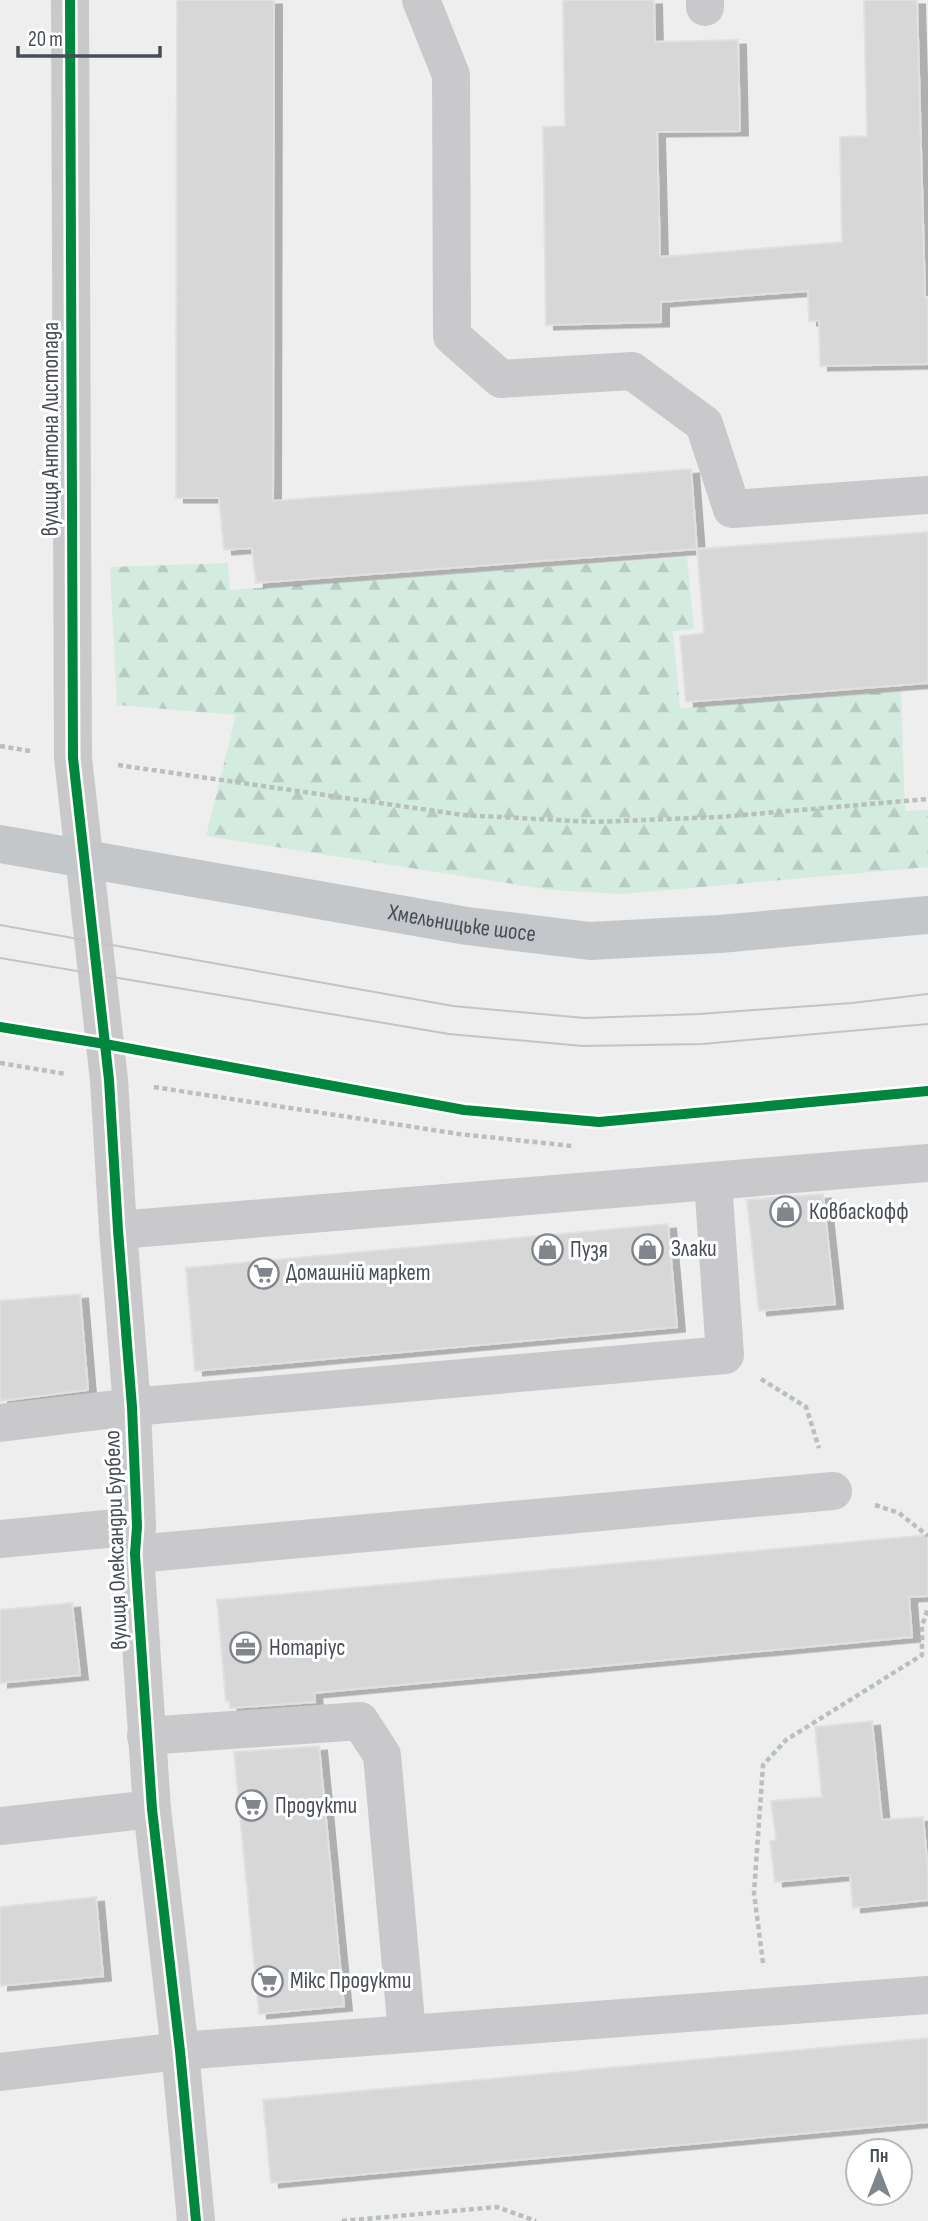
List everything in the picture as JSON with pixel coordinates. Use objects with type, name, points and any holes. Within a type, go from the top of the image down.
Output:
[{"type":"main road","name":"Хмельницьке шосе","points":[[0,844],[467,926],[590,941],[720,934],[928,915]]},
{"type":"street","name":"вулиця Антона Листопада","points":[[69,0],[74,758],[84,857]]},
{"type":"street","points":[[421,0],[450,75],[452,336],[501,379],[632,371],[704,424],[732,509],[928,495]]},
{"type":"street","name":"вулиця Олександри Бурбело","points":[[84,857],[109,1080],[132,1407],[146,1736],[196,2221]]},
{"type":"street","points":[[118,1230],[928,1163]]},
{"type":"street","points":[[0,1423],[132,1407],[725,1355],[713,1181]]},
{"type":"street","points":[[0,1539],[136,1540],[833,1491]]},
{"type":"street","points":[[146,1736],[360,1721],[382,1755],[407,2033]]},
{"type":"street","points":[[0,1826],[152,1809]]},
{"type":"street","points":[[0,2072],[180,2051],[928,1995]]},
{"type":"path","points":[[0,746],[463,815],[594,822],[719,817],[928,799]]},
{"type":"path","points":[[0,1063],[459,1134],[584,1147]]},
{"type":"path","points":[[769,2007],[754,1894],[763,1765],[786,1740],[922,1655],[922,1626],[928,1608]]},
{"type":"path","points":[[342,2221],[497,2207],[537,2221]]},
{"type":"green space","points":[[687,557],[694,629],[673,631],[680,708],[901,691],[905,811],[928,810],[928,867],[622,894],[551,890],[206,836],[236,715],[117,705],[110,567],[228,563],[230,590]]},
{"type":"building","points":[[177,0],[274,0],[273,501],[691,469],[697,549],[256,583],[252,548],[224,550],[219,498],[176,498]]},
{"type":"building","points":[[563,0],[654,0],[655,42],[738,40],[740,131],[657,132],[660,257],[842,242],[840,137],[867,136],[864,0],[917,0],[928,364],[820,366],[819,321],[809,321],[808,291],[661,302],[661,322],[546,325],[543,127],[565,126]]},
{"type":"building","points":[[928,532],[928,683],[686,702],[680,636],[704,633],[697,549]]},
{"type":"building","points":[[823,1194],[835,1304],[759,1311],[747,1200]]},
{"type":"building","points":[[668,1224],[677,1327],[195,1371],[186,1268]]},
{"type":"building","points":[[80,1294],[88,1390],[0,1401],[0,1301]]},
{"type":"building","points":[[928,1535],[928,1596],[909,1597],[912,1637],[314,1693],[315,1702],[230,1708],[229,1701],[226,1701],[217,1600]]},
{"type":"building","points":[[72,1603],[80,1675],[0,1683],[0,1610]]},
{"type":"building","points":[[872,1721],[882,1820],[923,1817],[928,1900],[853,1908],[850,1875],[775,1882],[770,1841],[776,1840],[771,1801],[822,1797],[815,1727]]},
{"type":"building","points":[[319,1746],[344,2006],[259,2014],[234,1752]]},
{"type":"building","points":[[96,1897],[103,1976],[0,1986],[0,1907]]},
{"type":"building","points":[[928,2038],[928,2122],[271,2183],[263,2100]]},
{"type":"tram line","points":[[0,925],[453,1006],[585,1018],[699,1014],[852,1003],[928,994]]},
{"type":"tram line","points":[[0,958],[449,1034],[583,1046],[702,1044],[928,1024]]},
{"type":"cycle path","points":[[70,0],[73,758],[109,1080],[132,1407],[137,1526],[135,1554],[152,1809],[180,2051],[196,2221]]},
{"type":"cycle path","points":[[0,1027],[464,1110],[599,1122],[928,1091]]},
{"type":"place","name":"Ковбаскофф","points":[[786,1212]]},
{"type":"place","name":"Злаки","points":[[648,1249]]},
{"type":"place","name":"Пузя","points":[[547,1250]]},
{"type":"place","name":"Домашній маркет","points":[[263,1273]]},
{"type":"place","name":"Нотаріус","points":[[246,1648]]},
{"type":"place","name":"Продукти","points":[[252,1806]]},
{"type":"place","name":"Мікс Продукти","points":[[267,1981]]}]
